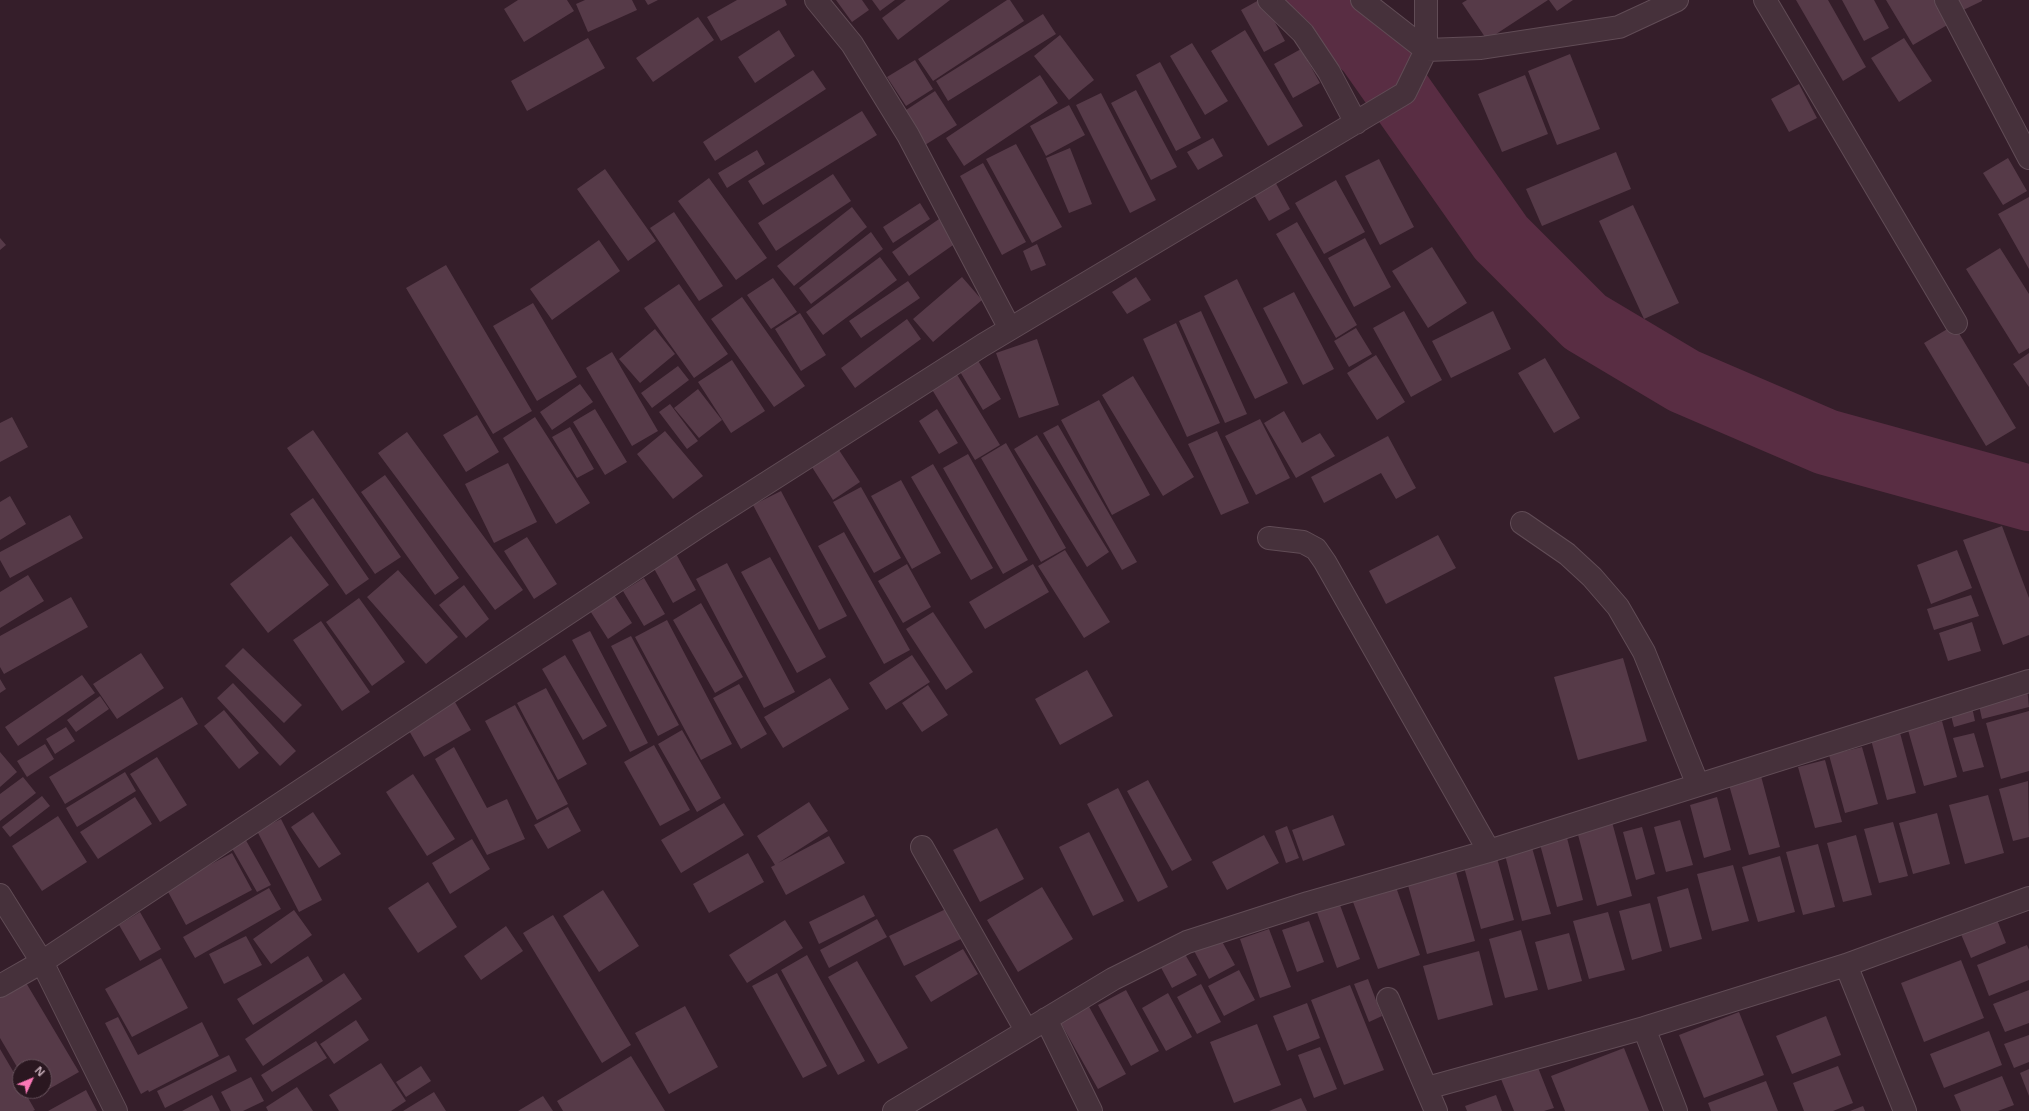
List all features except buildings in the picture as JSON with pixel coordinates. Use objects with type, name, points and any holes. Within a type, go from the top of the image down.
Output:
[{"type":"street","points":[[816,0],[852,44],[908,135],[1010,329]]},
{"type":"street","points":[[1269,0],[1303,33],[1359,121]]},
{"type":"street","points":[[1362,0],[1426,50],[1482,48],[1619,27],[1678,0]]},
{"type":"street","points":[[0,986],[42,962],[704,524],[1010,329],[1405,93],[1426,50],[1426,0]]},
{"type":"street","points":[[1766,0],[1956,323]]},
{"type":"street","points":[[1946,0],[2029,158]]},
{"type":"street","points":[[1522,523],[1567,554],[1592,577],[1618,607],[1644,652],[1698,785]]},
{"type":"street","points":[[1269,538],[1304,542],[1316,549],[1325,562],[1489,851]]},
{"type":"street","points":[[894,1111],[1026,1030],[1113,979],[1187,942],[1308,903],[1489,851],[2029,681]]},
{"type":"street","points":[[922,847],[1026,1030]]},
{"type":"street","points":[[0,895],[42,962],[116,1111]]},
{"type":"street","points":[[1427,1088],[1644,1028],[1846,965],[2029,898]]},
{"type":"street","points":[[1846,965],[1905,1111]]},
{"type":"street","points":[[1388,999],[1436,1111]]},
{"type":"street","points":[[1046,1019],[1091,1111]]},
{"type":"street","points":[[1644,1028],[1676,1111]]},
{"type":"waterway","points":[[1307,0],[1333,17],[1369,50],[1501,238],[1585,322],[1684,381],[1826,442],[2029,498]]}]
